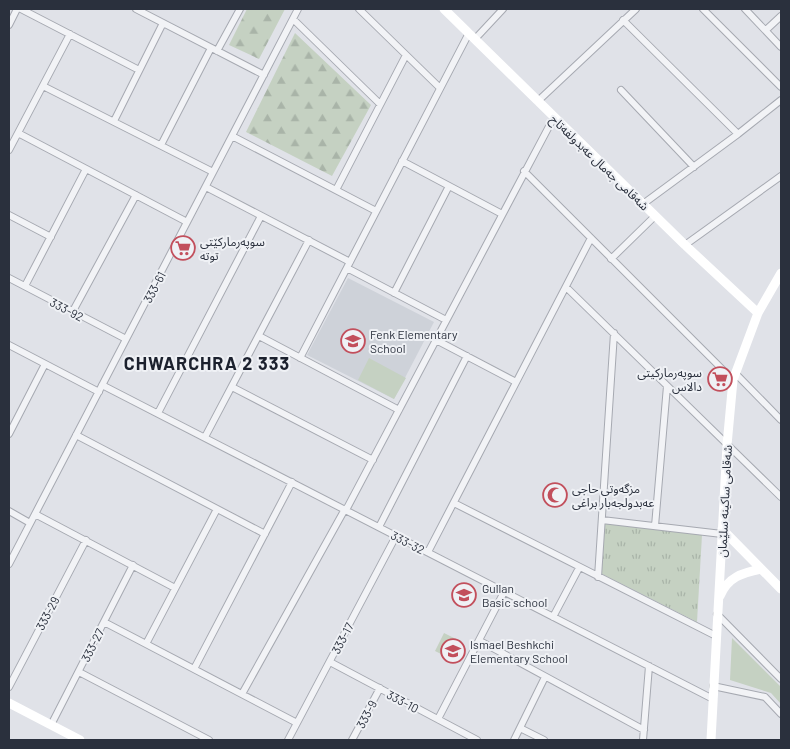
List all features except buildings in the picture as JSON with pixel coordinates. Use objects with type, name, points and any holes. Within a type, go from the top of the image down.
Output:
[{"type":"street","points":[[9,25],[19,9],[139,70]]},
{"type":"street","points":[[138,9],[264,75]]},
{"type":"street","points":[[161,145],[214,49],[240,9]]},
{"type":"street","name":"333-61","points":[[9,564],[298,9]]},
{"type":"street","points":[[359,9],[440,88]]},
{"type":"street","name":"شەقامی جەمال عەبدولفەتاح","points":[[444,9],[655,216],[758,313]]},
{"type":"street","points":[[300,358],[440,88],[472,36],[503,9]]},
{"type":"street","points":[[538,101],[636,9]]},
{"type":"street","points":[[703,9],[781,87]]},
{"type":"street","points":[[745,9],[781,47]]},
{"type":"street","points":[[766,30],[781,16]]},
{"type":"street","points":[[293,19],[380,104]]},
{"type":"street","points":[[624,20],[738,134]]},
{"type":"street","points":[[114,121],[163,23]]},
{"type":"street","points":[[9,150],[70,34]]},
{"type":"street","points":[[336,190],[406,55]]},
{"type":"street","points":[[42,86],[213,172]]},
{"type":"street","points":[[620,90],[694,167]]},
{"type":"street","points":[[643,204],[781,100]]},
{"type":"street","points":[[242,694],[373,460],[554,116]]},
{"type":"street","points":[[18,132],[187,222]]},
{"type":"street","points":[[232,136],[376,211]]},
{"type":"street","points":[[402,161],[502,214]]},
{"type":"street","points":[[25,286],[86,169]]},
{"type":"street","points":[[524,171],[612,259],[781,420]]},
{"type":"street","points":[[685,245],[781,176]]},
{"type":"street","points":[[206,186],[308,240],[394,293],[446,320]]},
{"type":"street","points":[[394,293],[449,186]]},
{"type":"street","points":[[73,312],[136,195]]},
{"type":"street","points":[[9,215],[51,237]]},
{"type":"street","points":[[158,413],[261,216]]},
{"type":"street","points":[[612,259],[655,216]]},
{"type":"street","points":[[428,552],[591,238]]},
{"type":"street","points":[[205,437],[308,240]]},
{"type":"street","name":"شەقامی ساکینە سلێمان","points":[[711,740],[727,445],[735,377],[758,313],[781,273]]},
{"type":"street","name":"333-92","points":[[9,278],[126,339]]},
{"type":"street","points":[[566,287],[781,497]]},
{"type":"street","points":[[598,577],[614,333]]},
{"type":"street","points":[[259,336],[399,410]]},
{"type":"street","points":[[436,340],[516,382]]},
{"type":"street","points":[[9,345],[99,392]]},
{"type":"street","points":[[379,527],[467,356]]},
{"type":"street","points":[[9,434],[11,423],[45,364]]},
{"type":"street","name":"333-32","points":[[102,384],[713,699]]},
{"type":"street","points":[[655,526],[667,386]]},
{"type":"street","points":[[232,387],[373,460]]},
{"type":"street","points":[[76,435],[265,534]]},
{"type":"street","points":[[194,669],[292,482]]},
{"type":"street","points":[[454,503],[716,636]]},
{"type":"street","points":[[146,644],[217,509]]},
{"type":"street","points":[[9,512],[30,523]]},
{"type":"street","points":[[35,514],[176,588]]},
{"type":"street","points":[[602,520],[722,532],[781,589]]},
{"type":"street","name":"333-17","points":[[288,740],[396,536]]},
{"type":"street","name":"333-29","points":[[9,687],[86,540]]},
{"type":"street","name":"333-27","points":[[51,725],[133,565]]},
{"type":"street","points":[[553,617],[579,568]]},
{"type":"street","points":[[718,603],[727,584],[734,577],[744,572],[761,569]]},
{"type":"street","points":[[438,719],[504,592]]},
{"type":"street","points":[[718,614],[781,680]]},
{"type":"street","points":[[104,622],[297,723]]},
{"type":"street","points":[[480,641],[644,730]]},
{"type":"street","name":"333-10","points":[[330,662],[477,740]]},
{"type":"street","points":[[643,740],[649,666]]},
{"type":"street","points":[[79,672],[209,740]]},
{"type":"street","points":[[514,740],[546,677]]},
{"type":"street","points":[[714,686],[765,697],[781,714]]},
{"type":"street","name":"333-9","points":[[352,740],[380,688]]},
{"type":"street","points":[[9,703],[80,740]]},
{"type":"street","points":[[520,728],[544,740]]},
{"type":"shaded area","points":[[348,278],[434,322],[394,399],[307,355]]},
{"type":"green space","points":[[247,9],[285,9],[259,59],[229,45]]},
{"type":"green space","points":[[295,33],[371,105],[332,176],[246,132]]},
{"type":"green space","points":[[369,358],[406,378],[394,399],[358,380]]},
{"type":"green space","points":[[602,522],[702,535],[697,622],[600,573]]},
{"type":"green space","points":[[444,633],[462,642],[453,660],[435,651]]},
{"type":"green space","points":[[732,638],[781,687],[781,704],[771,693],[730,680]]},
{"type":"place","name":"سوپەرمارکێتی توتە","points":[[183,248]]},
{"type":"place","name":"Fenk Elementary School","points":[[353,341]]},
{"type":"place","name":"سوپەرمارکیتی دالاس","points":[[720,379]]},
{"type":"place","name":"مزگەوتی حاجی عەبدولجەبار براغی","points":[[555,495]]},
{"type":"place","name":"Gullan Basic school","points":[[464,595]]},
{"type":"place","name":"Ismael Beshkchi Elementary School","points":[[453,651]]},
{"type":"district","name":"CHWARCHRA 2 333","points":[[207,363]]}]
